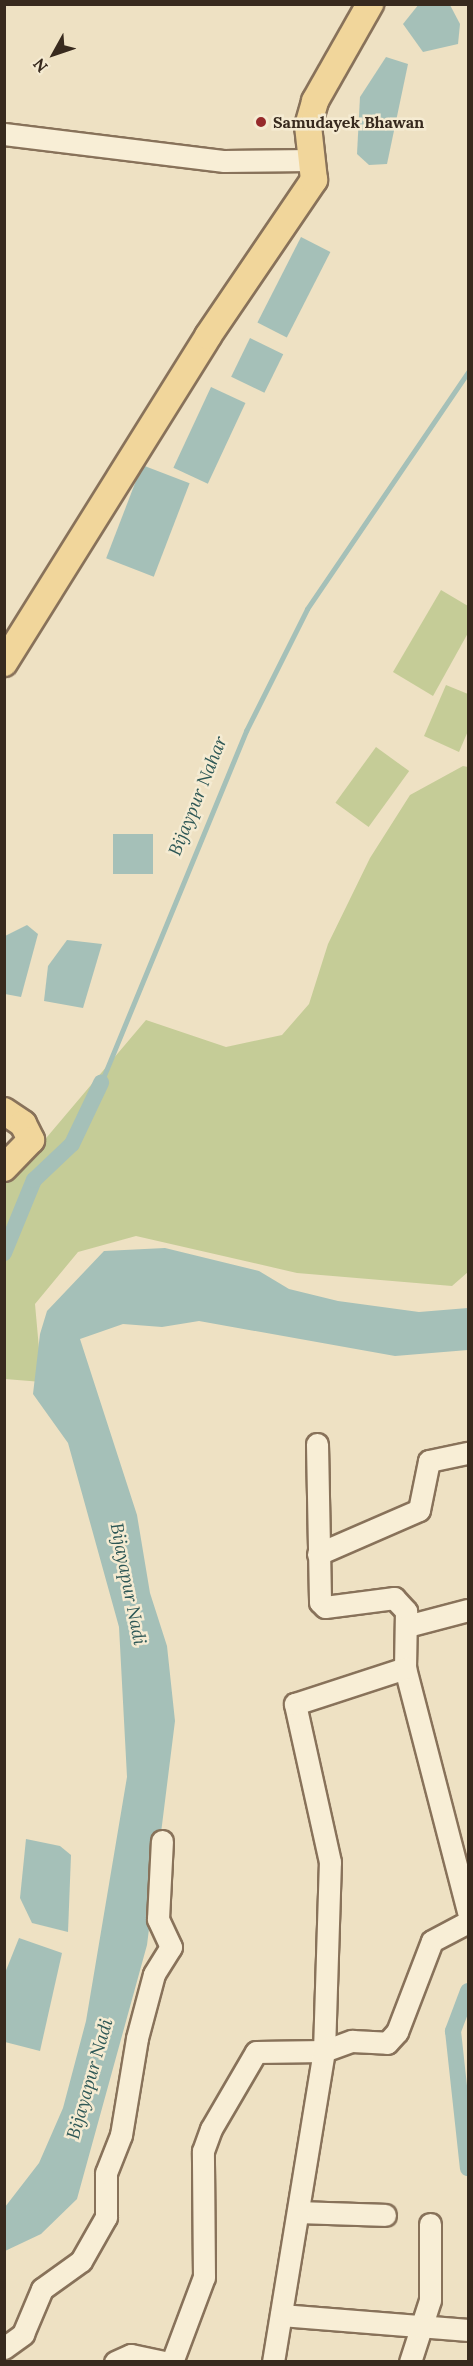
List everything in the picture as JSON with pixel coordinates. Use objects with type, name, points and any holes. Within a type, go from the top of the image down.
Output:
[{"type":"main road","points":[[4,663],[208,336],[314,180],[308,126],[315,101],[370,4]]},
{"type":"main road","points":[[4,1111],[23,1124],[31,1140],[4,1168]]},
{"type":"street","points":[[4,134],[224,161],[310,160]]},
{"type":"street","points":[[317,1444],[320,1602],[325,1608],[394,1598],[406,1611],[405,1668],[468,1912]]},
{"type":"street","points":[[318,1554],[419,1519],[429,1461],[468,1453]]},
{"type":"street","points":[[407,1626],[468,1610]]},
{"type":"street","points":[[273,2361],[300,2212],[324,2051],[330,1862],[295,1704],[405,1668]]},
{"type":"street","points":[[4,2348],[23,2334],[42,2289],[81,2261],[105,2217],[106,2174],[121,2135],[137,2038],[154,1974],[171,1947],[158,1919],[162,1842]]},
{"type":"street","points":[[172,2361],[204,2277],[203,2151],[211,2129],[256,2052],[324,2051],[352,2041],[387,2043],[394,2038],[432,1941],[468,1922]]},
{"type":"street","points":[[300,2212],[385,2215]]},
{"type":"street","points":[[410,2361],[423,2329],[434,2265],[430,2224]]},
{"type":"street","points":[[281,2315],[423,2329],[468,2330]]},
{"type":"street","points":[[115,2361],[131,2355],[165,2361]]},
{"type":"green space","points":[[441,590],[468,606],[468,633],[433,696],[393,672]]},
{"type":"green space","points":[[446,685],[468,694],[468,731],[459,752],[424,736]]},
{"type":"green space","points":[[376,747],[409,771],[369,827],[335,803]]},
{"type":"green space","points":[[463,766],[468,767],[468,1272],[452,1286],[297,1273],[136,1236],[78,1252],[35,1304],[42,1382],[5,1379],[5,1176],[36,1150],[146,1020],[226,1047],[282,1035],[309,1004],[328,944],[370,858],[410,795]]},
{"type":"water","points":[[419,4],[450,5],[460,24],[458,44],[423,52],[403,24]]},
{"type":"water","points":[[386,57],[408,64],[387,164],[369,165],[357,154],[360,97]]},
{"type":"water","points":[[301,237],[330,252],[287,338],[257,323]]},
{"type":"water","points":[[250,338],[283,354],[264,393],[231,377]]},
{"type":"water","points":[[211,387],[245,403],[208,484],[173,468]]},
{"type":"water","points":[[142,465],[190,483],[154,577],[106,558]]},
{"type":"water","points":[[113,834],[153,834],[153,874],[113,874]]},
{"type":"water","points":[[27,925],[38,934],[21,997],[5,994],[5,936]]},
{"type":"water","points":[[67,940],[102,944],[83,1008],[44,1001],[48,966]]},
{"type":"water","name":"Bijayapur Nadi","points":[[165,1248],[259,1271],[289,1289],[338,1301],[419,1312],[468,1308],[468,1350],[395,1356],[199,1321],[162,1327],[123,1324],[80,1339],[137,1515],[150,1593],[167,1646],[175,1721],[147,1945],[77,2199],[41,2234],[5,2251],[5,2207],[39,2163],[63,2108],[86,2021],[127,1777],[119,1627],[68,1443],[33,1394],[40,1334],[47,1311],[104,1251]]},
{"type":"water","points":[[26,1839],[60,1846],[71,1855],[68,1932],[32,1923],[20,1898]]},
{"type":"water","points":[[19,1938],[62,1953],[40,2051],[5,2042],[5,1973]]},
{"type":"waterway","name":"Bijaypur Nahar","points":[[101,1083],[246,731],[307,609],[468,372]]},
{"type":"waterway","name":"Bijaypur Nahar","points":[[4,1253],[34,1180],[72,1144],[101,1083]]},
{"type":"waterway","points":[[468,1991],[453,2031],[468,2168]]},
{"type":"place","name":"Samudayek Bhawan","points":[[261,122]]}]
